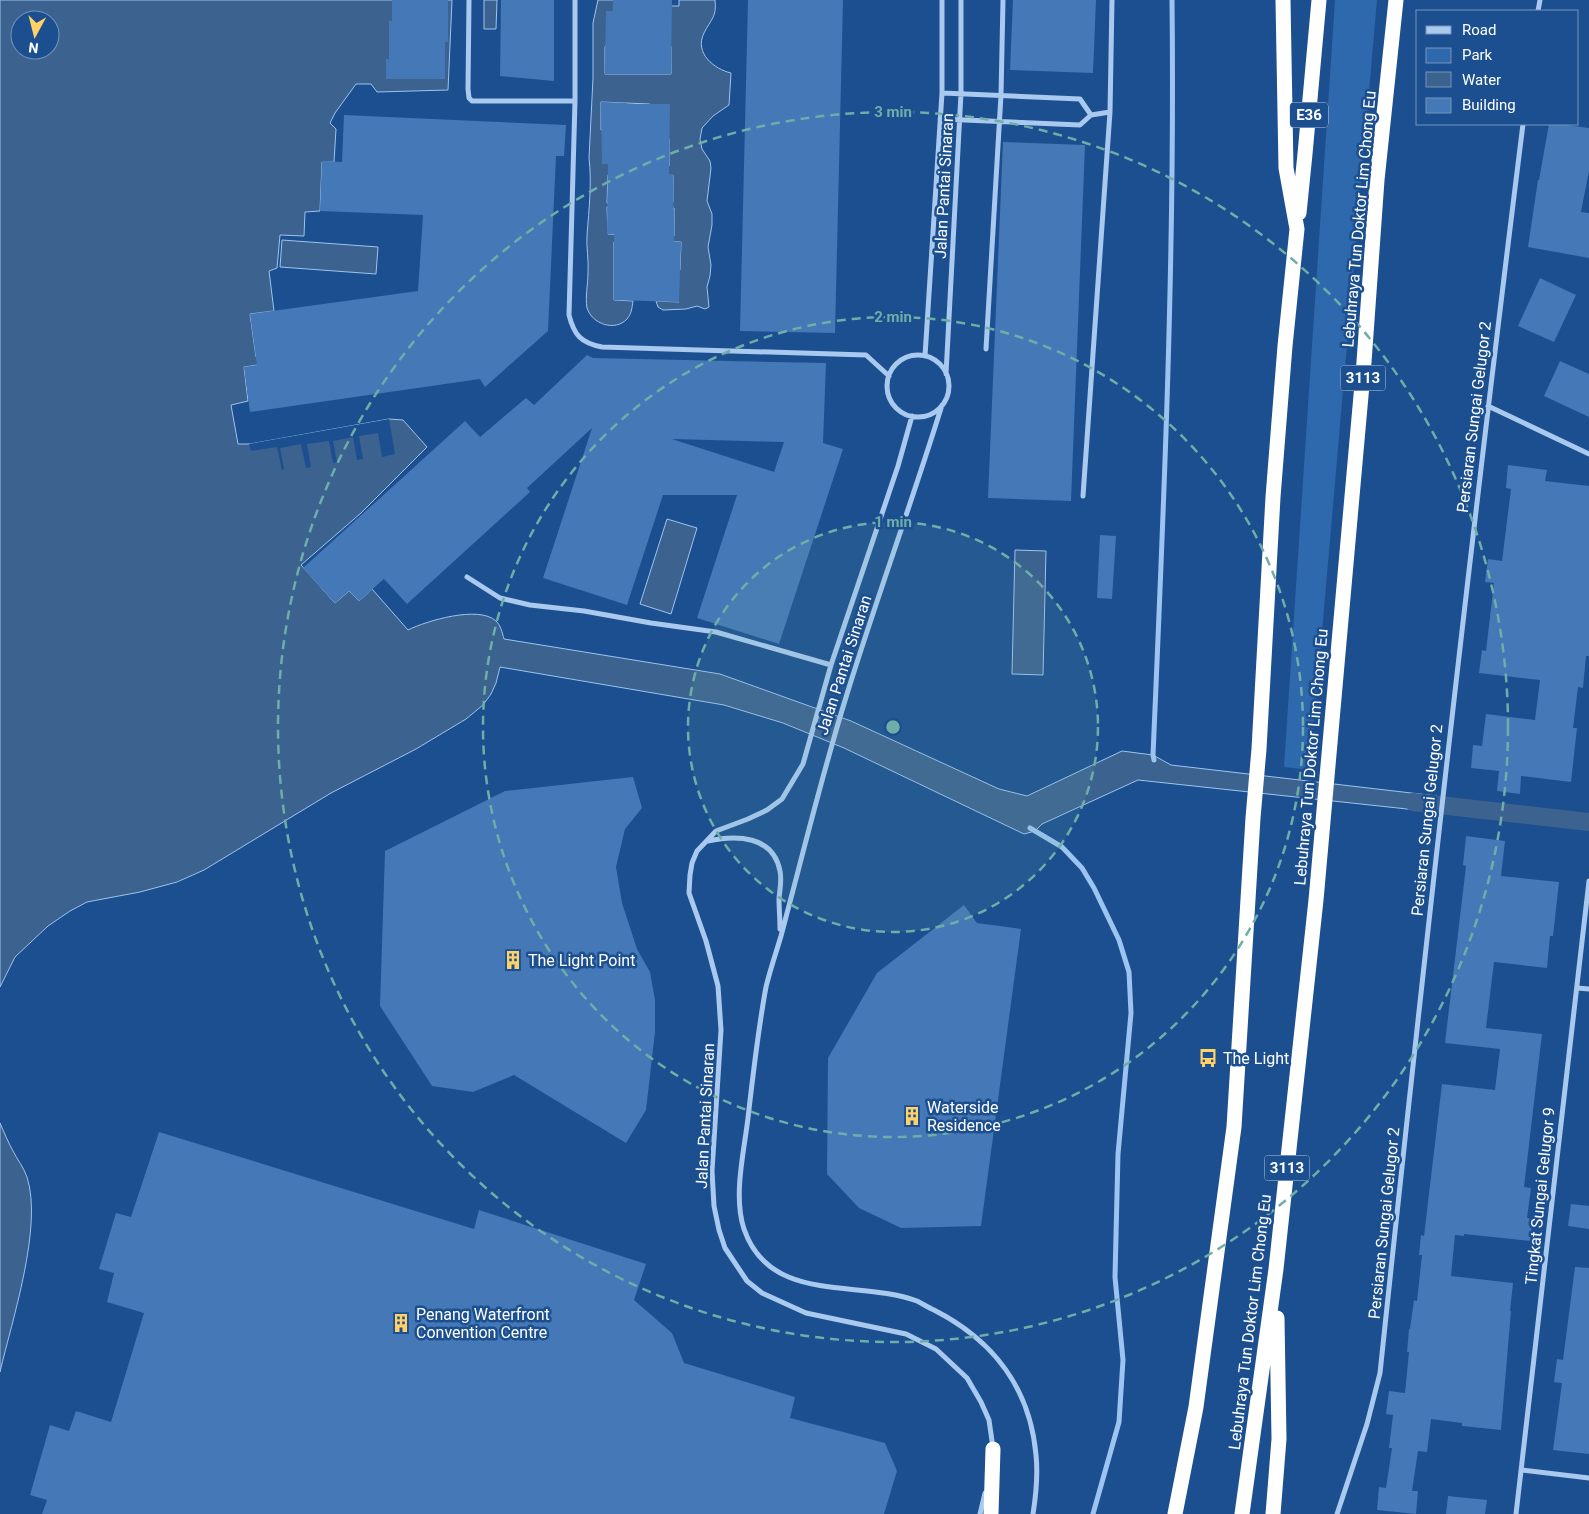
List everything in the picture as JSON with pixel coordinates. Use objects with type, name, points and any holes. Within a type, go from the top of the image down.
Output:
[{"type":"highway","points":[[1175,1514],[1196,1407],[1234,1127],[1274,487],[1285,346],[1297,229],[1286,168],[1284,0]]},
{"type":"highway","name":"E36","points":[[1297,229],[1319,0]]},
{"type":"highway","name":"Lebuhraya Tun Doktor Lim Chong Eu","points":[[1242,1514],[1276,1269],[1324,820],[1364,371],[1378,180],[1396,0]]},
{"type":"highway","points":[[1273,1514],[1279,1439],[1276,1269]]},
{"type":"highway","points":[[991,1514],[993,1449]]},
{"type":"street","points":[[469,0],[468,89],[469,98],[472,101],[574,101]]},
{"type":"street","points":[[575,0],[569,315],[572,328],[580,338],[590,345],[602,347],[866,355],[889,376]]},
{"type":"street","name":"Jalan Pantai Sinaran","points":[[925,356],[942,93],[942,0]]},
{"type":"street","name":"Jalan Pantai Sinaran","points":[[946,374],[962,93],[961,0]]},
{"type":"street","points":[[986,349],[1001,95],[1003,0]]},
{"type":"street","points":[[1083,496],[1110,112],[1112,0]]},
{"type":"street","points":[[942,93],[1080,99],[1091,114]]},
{"type":"street","points":[[940,119],[1080,124],[1091,114],[1110,112]]},
{"type":"street","name":"Persiaran Sungai Gelugor 2","points":[[1337,1514],[1367,1424],[1380,1373],[1440,819],[1523,125]]},
{"type":"street","points":[[925,356],[942,366],[949,382],[948,390],[942,405],[929,415],[921,417],[912,416],[904,414],[892,402],[887,386],[889,376],[898,362],[906,357],[925,356]]},
{"type":"street","name":"Jalan Pantai Sinaran","points":[[942,405],[848,690],[767,984],[755,1053],[740,1190],[740,1215],[746,1234],[754,1248],[762,1259],[778,1273],[797,1282],[880,1293],[916,1301],[954,1320],[975,1335],[986,1346],[1010,1375],[1029,1417],[1036,1454],[1036,1493],[1033,1514]]},
{"type":"street","points":[[1488,406],[1589,454]]},
{"type":"street","name":"Jalan Pantai Sinaran","points":[[912,416],[898,466],[831,665],[803,764],[782,799],[767,810],[716,831],[697,851],[692,863],[689,893],[706,941],[718,986],[721,1030],[712,1171],[714,1206],[725,1248],[747,1281],[762,1293],[806,1313],[906,1334],[936,1349],[967,1378],[989,1420],[993,1449],[988,1483],[980,1514]]},
{"type":"street","points":[[467,577],[500,598],[530,605],[584,611],[716,632],[831,665]]},
{"type":"street","name":"Jalan Pantai Sinaran","points":[[707,841],[738,837],[753,840],[765,847],[774,857],[780,870],[781,936]]},
{"type":"street","name":"Tingkat Sungai Gelugor 9","points":[[1516,1514],[1589,880]]},
{"type":"street","points":[[1577,988],[1589,989]]},
{"type":"street","points":[[1522,1470],[1589,1478]]},
{"type":"green space","points":[[1335,0],[1377,0],[1310,770],[1284,767]]},
{"type":"water","points":[[0,0],[452,0],[448,90],[377,92],[371,84],[356,84],[335,113],[330,123],[336,129],[334,162],[322,162],[320,211],[305,212],[304,236],[280,235],[277,268],[269,271],[274,311],[250,314],[256,357],[264,364],[244,367],[248,401],[231,405],[238,444],[250,444],[389,419],[403,420],[427,447],[361,513],[301,565],[335,603],[349,591],[359,601],[372,589],[408,630],[452,616],[478,614],[488,616],[496,621],[504,639],[720,674],[851,721],[999,789],[1027,796],[1122,751],[1153,755],[1171,765],[1437,796],[1435,812],[1138,780],[1042,824],[1035,831],[1024,834],[844,748],[783,723],[724,705],[500,667],[496,683],[483,705],[466,719],[416,749],[331,793],[204,870],[177,882],[140,892],[87,902],[48,926],[15,957],[0,987]]},
{"type":"water","points":[[484,0],[497,0],[496,29],[484,29]]},
{"type":"water","points":[[598,0],[636,0],[605,47],[605,74],[671,74],[671,47],[656,6],[679,6],[679,0],[715,0],[713,18],[704,33],[702,47],[707,59],[712,64],[731,73],[729,105],[713,116],[702,128],[700,139],[702,149],[710,161],[711,168],[707,201],[712,214],[708,247],[711,265],[707,287],[709,307],[705,309],[697,306],[686,309],[663,310],[658,307],[656,301],[679,302],[656,270],[680,270],[681,242],[655,242],[674,236],[674,208],[649,208],[673,202],[673,175],[647,174],[669,166],[669,139],[650,104],[601,102],[601,130],[627,130],[628,164],[608,175],[607,203],[633,203],[607,207],[608,234],[633,235],[634,242],[614,242],[614,300],[633,301],[629,317],[616,325],[599,322],[590,314],[587,308],[593,23]]},
{"type":"water","points":[[282,240],[378,247],[376,274],[280,267]]},
{"type":"water","points":[[667,519],[697,528],[671,614],[640,604]]},
{"type":"water","points":[[1015,550],[1046,551],[1043,675],[1012,674]]},
{"type":"water","points":[[0,1123],[27,1177],[31,1198],[31,1221],[24,1274],[0,1372]]},
{"type":"pier","points":[[389,419],[395,454],[382,457],[378,433],[359,436],[363,459],[357,460],[353,437],[333,441],[337,462],[333,463],[329,441],[307,444],[311,467],[306,468],[301,444],[280,448],[284,469],[282,470],[277,447],[251,451],[249,444]]},
{"type":"building","points":[[392,0],[448,0],[448,42],[445,42],[445,79],[386,79],[386,59],[389,59],[389,21],[392,21]]},
{"type":"building","points":[[501,0],[554,0],[554,81],[500,76]]},
{"type":"building","points":[[613,0],[672,0],[671,74],[605,74],[606,11],[613,11]]},
{"type":"building","points":[[748,0],[843,0],[835,333],[740,331]]},
{"type":"building","points":[[1013,0],[1096,0],[1093,73],[1010,70]]},
{"type":"building","points":[[601,102],[670,104],[669,174],[673,174],[674,242],[681,242],[679,302],[614,300],[614,234],[607,234],[608,164],[602,164]]},
{"type":"building","points":[[344,115],[566,125],[564,156],[556,156],[548,331],[485,387],[480,379],[250,412],[244,367],[257,365],[250,314],[418,291],[423,215],[320,211],[322,161],[342,162]]},
{"type":"building","points":[[1549,125],[1589,128],[1589,171],[1581,212],[1589,213],[1589,258],[1528,247]]},
{"type":"building","points":[[1003,142],[1085,145],[1071,501],[988,498]]},
{"type":"building","points":[[1540,278],[1576,295],[1554,342],[1518,326]]},
{"type":"building","points":[[587,355],[593,358],[826,363],[823,443],[843,449],[779,644],[697,618],[737,495],[663,495],[627,605],[543,578],[592,428],[527,488],[530,492],[407,604],[384,579],[359,601],[349,591],[335,603],[303,568],[465,421],[480,437],[526,398],[534,405]],"holes":[[[672,439],[784,442],[774,472]]]},
{"type":"building","points":[[1560,361],[1589,374],[1589,417],[1544,396]]},
{"type":"building","points":[[1508,465],[1547,470],[1545,481],[1589,486],[1589,656],[1586,656],[1583,688],[1578,687],[1573,728],[1577,728],[1571,782],[1521,776],[1520,794],[1497,791],[1499,771],[1471,768],[1473,745],[1482,746],[1486,714],[1535,720],[1540,680],[1479,673],[1482,650],[1486,651],[1494,583],[1485,582],[1488,559],[1502,561],[1511,489],[1506,488]]},
{"type":"building","points":[[1100,535],[1116,536],[1112,599],[1097,598]]},
{"type":"building","name":"The Light Point","points":[[633,777],[642,808],[625,829],[616,867],[622,903],[637,949],[650,972],[655,1000],[655,1032],[646,1110],[626,1143],[514,1075],[473,1092],[432,1086],[380,1006],[385,851],[505,791]]},
{"type":"building","points":[[1466,836],[1505,841],[1501,876],[1559,882],[1553,936],[1550,936],[1547,968],[1494,962],[1486,1028],[1542,1034],[1524,1187],[1531,1188],[1527,1218],[1533,1219],[1530,1241],[1464,1234],[1464,1236],[1455,1235],[1451,1276],[1513,1283],[1501,1430],[1462,1426],[1462,1423],[1431,1419],[1427,1452],[1418,1451],[1412,1491],[1418,1491],[1416,1514],[1377,1510],[1379,1487],[1386,1488],[1392,1448],[1389,1448],[1393,1415],[1386,1414],[1389,1391],[1405,1393],[1409,1329],[1414,1300],[1417,1301],[1422,1255],[1419,1255],[1421,1235],[1424,1236],[1442,1084],[1495,1090],[1500,1049],[1445,1043],[1466,866],[1463,865]]},
{"type":"building","name":"Waterside Residence","points":[[964,905],[977,923],[1021,929],[981,1226],[901,1228],[859,1208],[827,1174],[828,1058],[877,973]]},
{"type":"building","name":"Penang Waterfront Convention Centre","points":[[159,1132],[474,1229],[479,1210],[646,1264],[634,1300],[672,1333],[684,1363],[795,1397],[790,1418],[885,1443],[897,1471],[884,1514],[42,1514],[47,1500],[30,1495],[50,1425],[69,1431],[76,1411],[111,1422],[144,1313],[107,1302],[114,1273],[99,1269],[116,1213],[131,1217]]},
{"type":"building","points":[[1571,1204],[1589,1206],[1589,1229],[1568,1226]]},
{"type":"building","points":[[1575,1267],[1589,1268],[1589,1454],[1553,1450],[1562,1383],[1554,1382],[1557,1359],[1563,1360]]},
{"type":"building","points":[[1448,1496],[1487,1500],[1485,1514],[1446,1514]]},
{"type":"waterway","points":[[1154,760],[1170,283],[1172,0]]},
{"type":"waterway","points":[[1413,802],[1589,822]]},
{"type":"waterway","points":[[1030,828],[1062,847],[1082,868],[1094,888],[1119,940],[1129,972],[1131,1013],[1118,1154],[1115,1277],[1123,1360],[1119,1422],[1093,1514]]},
{"type":"place","name":"The Light Point","points":[[513,960]]},
{"type":"place","name":"The Light","points":[[1208,1058]]},
{"type":"place","name":"Waterside Residence","points":[[912,1116]]},
{"type":"place","name":"Penang Waterfront Convention Centre","points":[[401,1323]]}]
